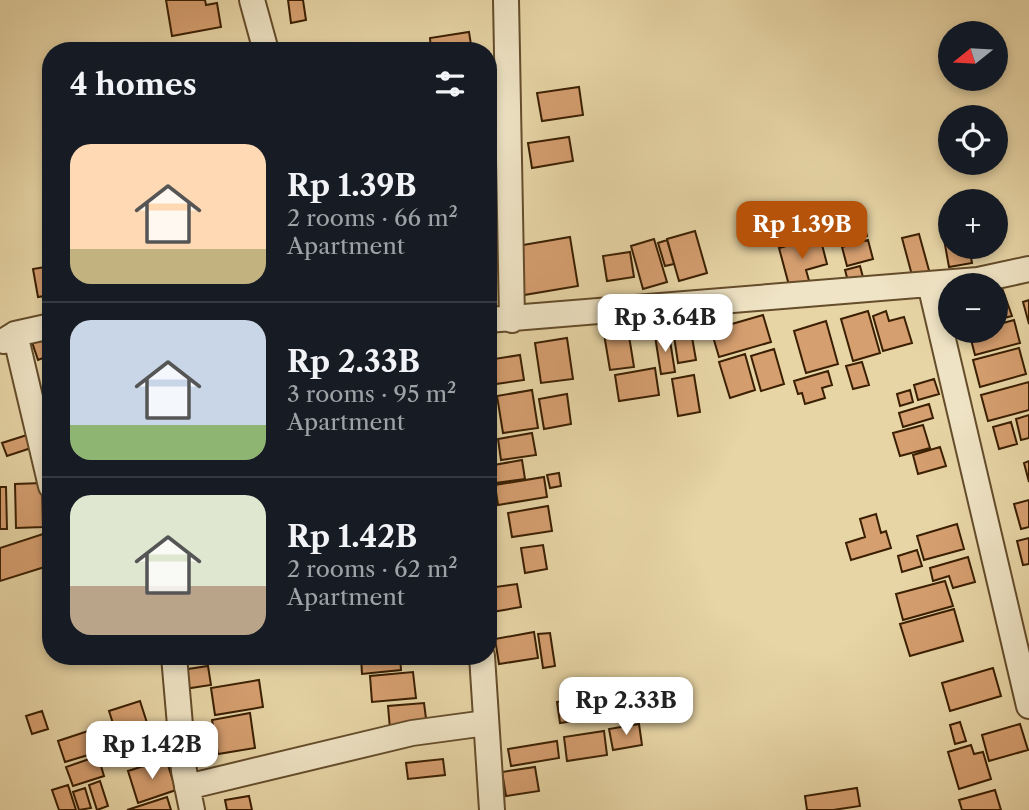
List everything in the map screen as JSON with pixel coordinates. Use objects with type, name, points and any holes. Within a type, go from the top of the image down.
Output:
[{"type":"street","points":[[252,0],[263,42]]},
{"type":"street","points":[[506,0],[500,320],[978,280],[1029,269]]},
{"type":"street","points":[[930,284],[1029,706]]},
{"type":"street","points":[[42,329],[8,339],[42,455]]},
{"type":"street","points":[[175,665],[189,799],[412,733],[486,723]]},
{"type":"street","points":[[483,665],[492,810]]},
{"type":"building","points":[[166,0],[205,0],[206,5],[217,3],[221,27],[172,36]]},
{"type":"building","points":[[288,0],[303,0],[306,20],[291,23]]},
{"type":"building","points":[[469,32],[471,42],[430,42],[430,38]]},
{"type":"building","points":[[579,87],[583,115],[542,121],[537,93]]},
{"type":"building","points":[[569,137],[573,161],[532,168],[528,143]]},
{"type":"building","points":[[863,220],[867,236],[839,244],[834,228]]},
{"type":"building","points":[[807,222],[811,236],[789,242],[785,228]]},
{"type":"building","points":[[695,231],[707,273],[679,281],[667,239]]},
{"type":"building","points":[[919,234],[930,274],[913,279],[902,238]]},
{"type":"building","points":[[570,237],[578,286],[524,295],[517,246]]},
{"type":"building","points":[[820,237],[827,264],[806,270],[810,284],[790,289],[779,248]]},
{"type":"building","points":[[654,239],[667,282],[643,289],[631,246]]},
{"type":"building","points":[[667,240],[674,264],[665,266],[658,243]]},
{"type":"building","points":[[868,240],[873,259],[847,266],[842,247]]},
{"type":"building","points":[[630,252],[634,277],[607,281],[603,256]]},
{"type":"building","points":[[948,259],[971,259],[972,263],[949,267]]},
{"type":"building","points":[[860,266],[864,281],[849,285],[845,270]]},
{"type":"building","points":[[42,268],[42,296],[38,297],[33,269]]},
{"type":"building","points":[[1029,300],[1029,324],[1023,302]]},
{"type":"building","points":[[868,311],[880,353],[853,361],[841,319]]},
{"type":"building","points":[[886,311],[889,321],[904,317],[912,343],[883,351],[873,316]]},
{"type":"building","points":[[763,315],[771,342],[719,357],[711,330]]},
{"type":"building","points":[[689,320],[696,360],[678,363],[672,323]]},
{"type":"building","points":[[1014,320],[1020,343],[975,355],[972,343],[1008,343],[1008,322]]},
{"type":"building","points":[[826,321],[838,364],[806,373],[794,331]]},
{"type":"building","points":[[628,330],[634,367],[610,370],[604,334]]},
{"type":"building","points":[[669,334],[675,372],[661,374],[655,336]]},
{"type":"building","points":[[42,338],[42,358],[38,360],[32,342]]},
{"type":"building","points":[[567,338],[573,379],[541,383],[535,343]]},
{"type":"building","points":[[1019,348],[1026,374],[980,387],[973,360]]},
{"type":"building","points":[[774,349],[784,384],[761,391],[751,356]]},
{"type":"building","points":[[745,354],[755,390],[730,398],[719,362]]},
{"type":"building","points":[[520,355],[524,380],[497,384],[497,359]]},
{"type":"building","points":[[862,362],[869,385],[853,389],[846,366]]},
{"type":"building","points":[[655,368],[659,395],[619,401],[615,375]]},
{"type":"building","points":[[828,371],[832,385],[822,388],[825,398],[805,404],[794,381]]},
{"type":"building","points":[[694,375],[700,412],[678,416],[672,379]]},
{"type":"building","points":[[934,379],[939,394],[918,400],[914,385]]},
{"type":"building","points":[[1029,382],[1029,410],[988,421],[981,395]]},
{"type":"building","points":[[532,390],[538,428],[503,433],[497,396]]},
{"type":"building","points":[[910,390],[913,402],[900,406],[897,394]]},
{"type":"building","points":[[567,394],[571,424],[544,429],[539,399]]},
{"type":"building","points":[[929,404],[933,418],[903,427],[899,413]]},
{"type":"building","points":[[1029,415],[1029,438],[1021,440],[1016,419]]},
{"type":"building","points":[[1011,422],[1017,444],[999,449],[993,427]]},
{"type":"building","points":[[923,425],[930,448],[900,456],[893,433]]},
{"type":"building","points":[[532,433],[536,455],[501,460],[498,439]]},
{"type":"building","points":[[30,434],[34,447],[7,456],[2,443]]},
{"type":"building","points":[[940,447],[946,466],[918,474],[913,455]]},
{"type":"building","points":[[522,460],[525,479],[497,483],[497,464]]},
{"type":"building","points":[[1029,461],[1029,482],[1024,463]]},
{"type":"building","points":[[559,473],[561,486],[550,488],[547,475]]},
{"type":"building","points":[[544,477],[547,497],[498,505],[497,485]]},
{"type":"building","points":[[42,483],[42,527],[16,528],[15,484]]},
{"type":"building","points":[[0,487],[6,487],[7,529],[0,529]]},
{"type":"building","points":[[1029,500],[1029,527],[1021,529],[1014,504]]},
{"type":"building","points":[[548,506],[552,531],[512,537],[508,513]]},
{"type":"building","points":[[876,514],[881,533],[886,531],[891,548],[851,560],[846,543],[865,537],[860,519]]},
{"type":"building","points":[[957,524],[964,549],[924,560],[917,536]]},
{"type":"building","points":[[42,534],[42,568],[0,581],[0,548]]},
{"type":"building","points":[[1029,538],[1029,564],[1023,565],[1017,541]]},
{"type":"building","points":[[543,545],[547,569],[525,573],[521,548]]},
{"type":"building","points":[[917,550],[922,566],[902,572],[898,556]]},
{"type":"building","points":[[968,557],[975,582],[953,588],[949,576],[933,581],[930,568]]},
{"type":"building","points":[[945,581],[953,606],[903,620],[896,594]]},
{"type":"building","points":[[517,584],[521,607],[497,611],[497,587]]},
{"type":"building","points":[[954,609],[963,641],[910,656],[900,624]]},
{"type":"building","points":[[534,632],[538,658],[499,664],[497,639]]},
{"type":"building","points":[[550,633],[555,666],[543,668],[538,634]]},
{"type":"building","points":[[362,665],[401,665],[401,670],[362,674]]},
{"type":"building","points":[[208,666],[211,685],[184,689],[181,670]]},
{"type":"building","points":[[993,668],[1001,696],[950,711],[942,683]]},
{"type":"building","points":[[413,672],[416,698],[372,702],[370,676]]},
{"type":"building","points":[[259,680],[263,707],[215,715],[211,688]]},
{"type":"building","points":[[589,697],[592,718],[560,723],[557,702]]},
{"type":"building","points":[[140,701],[149,729],[118,739],[109,711]]},
{"type":"building","points":[[424,703],[427,726],[390,729],[388,706]]},
{"type":"building","points":[[42,711],[48,729],[32,734],[26,716]]},
{"type":"building","points":[[250,713],[255,748],[218,754],[212,720]]},
{"type":"building","points":[[960,722],[966,741],[955,744],[950,725]]},
{"type":"building","points":[[639,724],[642,745],[613,750],[609,729]]},
{"type":"building","points":[[1020,724],[1028,750],[989,761],[982,735]]},
{"type":"building","points":[[91,730],[98,752],[65,762],[58,741]]},
{"type":"building","points":[[604,731],[607,755],[567,761],[564,737]]},
{"type":"building","points":[[557,741],[559,758],[511,766],[508,749]]},
{"type":"building","points":[[971,745],[974,754],[983,752],[991,779],[959,789],[948,752]]},
{"type":"building","points":[[98,756],[104,776],[73,786],[66,767]]},
{"type":"building","points":[[166,759],[176,790],[138,803],[128,771]]},
{"type":"building","points":[[443,759],[445,775],[408,779],[406,763]]},
{"type":"building","points":[[535,767],[539,791],[506,796],[502,772]]},
{"type":"building","points":[[100,781],[108,806],[97,810],[89,785]]},
{"type":"building","points":[[68,785],[76,810],[59,810],[52,790]]},
{"type":"building","points":[[85,788],[91,808],[79,810],[73,792]]},
{"type":"building","points":[[857,788],[860,806],[807,810],[805,796]]},
{"type":"building","points":[[995,790],[1001,810],[962,810],[959,800]]},
{"type":"building","points":[[249,796],[252,810],[227,810],[225,800]]},
{"type":"building","points":[[167,797],[171,810],[127,810]]}]
